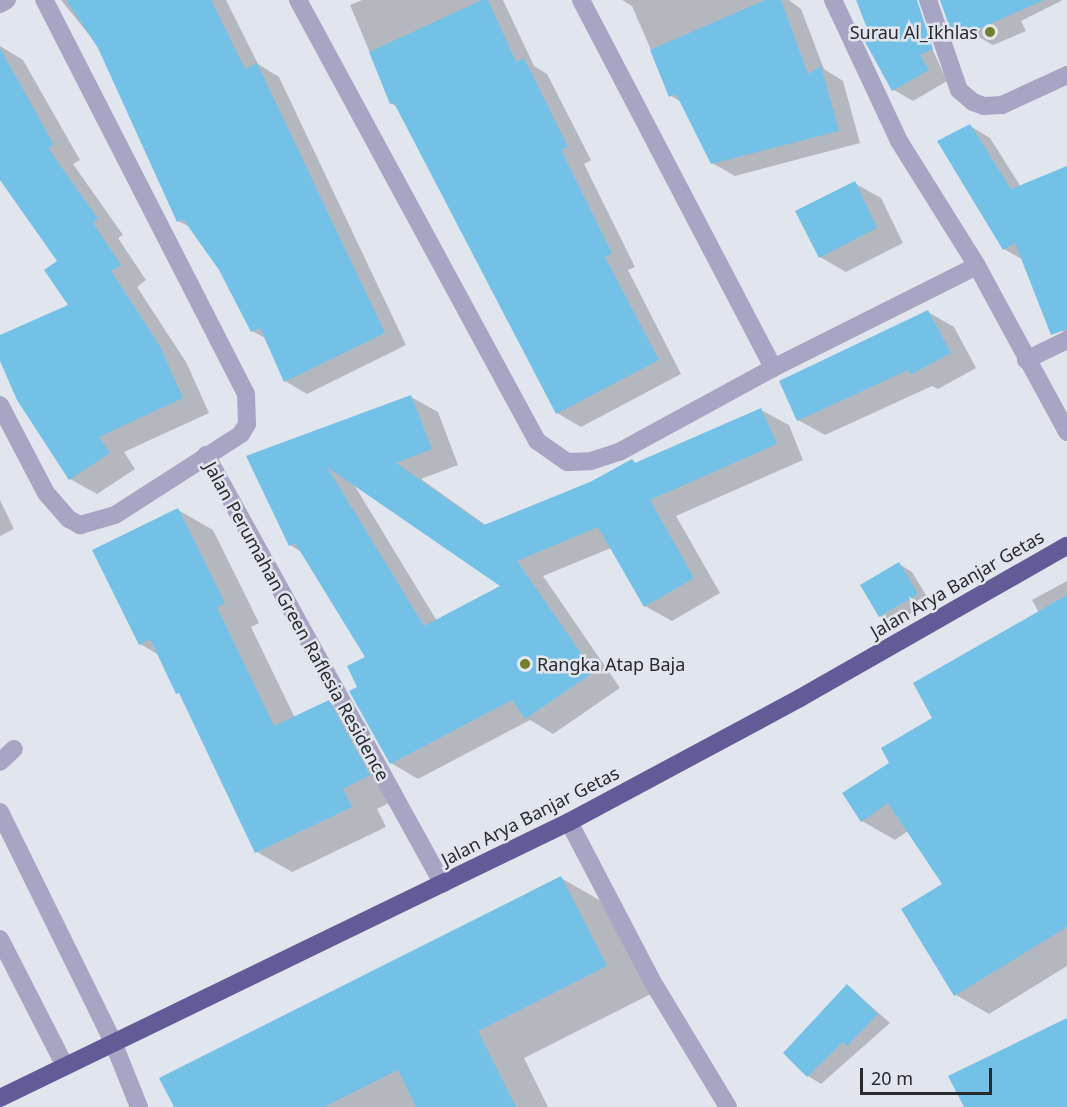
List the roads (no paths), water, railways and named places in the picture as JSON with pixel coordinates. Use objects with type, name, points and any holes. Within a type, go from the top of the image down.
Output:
[{"type":"highway","name":"Jalan Arya Banjar Getas","points":[[0,1098],[569,822],[800,698],[1067,546]]},
{"type":"street","points":[[0,4],[7,0]]},
{"type":"street","points":[[44,0],[246,394],[247,423],[241,434],[206,455]]},
{"type":"street","points":[[298,0],[537,441],[553,456],[567,462],[591,461],[620,452],[773,368],[977,266]]},
{"type":"street","points":[[581,0],[773,368]]},
{"type":"street","points":[[833,0],[899,141],[977,266],[1067,432]]},
{"type":"street","points":[[927,0],[959,90],[973,102],[984,106],[1002,105],[1067,75]]},
{"type":"street","points":[[1026,360],[1067,340]]},
{"type":"street","name":"Jalan Perumahan Green Raflesia Residence","points":[[0,405],[46,493],[69,519],[80,525],[115,515],[206,455],[443,884]]},
{"type":"street","points":[[0,762],[14,749]]},
{"type":"street","points":[[0,812],[113,1042],[140,1107]]},
{"type":"street","points":[[569,822],[652,981],[728,1107]]},
{"type":"street","points":[[0,939],[65,1066]]},
{"type":"place","name":"Surau Al_Ikhlas","points":[[990,32]]},
{"type":"place","name":"Rangka Atap Baja","points":[[525,664]]}]
